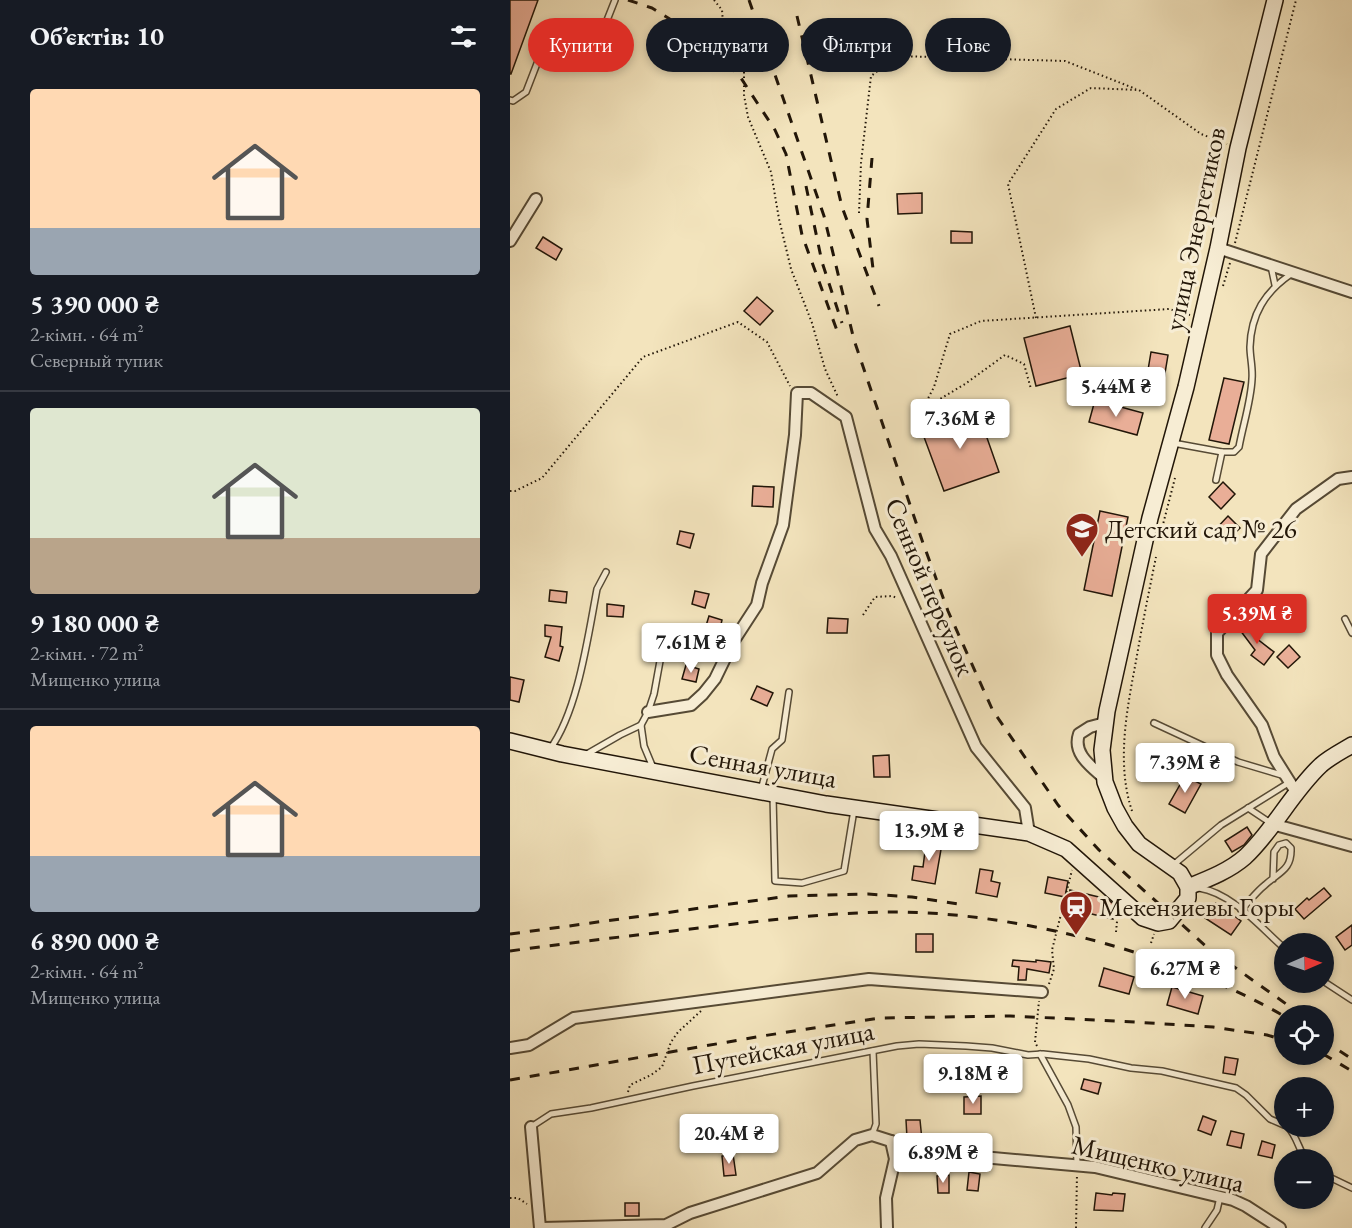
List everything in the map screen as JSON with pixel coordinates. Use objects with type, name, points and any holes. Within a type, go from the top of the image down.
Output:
[{"type":"main road","name":"улица Энергетиков","points":[[1188,887],[1180,873],[1139,844],[1131,834],[1115,808],[1105,779],[1102,750],[1105,723],[1150,519],[1202,318],[1225,251],[1238,148],[1275,0]]},
{"type":"main road","name":"Сенная улица","points":[[510,741],[654,772],[767,793],[1029,833],[1066,849],[1143,918],[1158,923],[1169,921],[1183,906],[1188,898],[1188,887]]},
{"type":"main road","points":[[1188,887],[1215,876],[1243,858],[1266,835],[1291,784],[1352,745]]},
{"type":"street","points":[[510,241],[536,199]]},
{"type":"street","points":[[1225,251],[1352,292]]},
{"type":"street","points":[[648,712],[691,705],[703,694],[715,679],[733,642],[757,605],[762,583],[783,525],[795,435],[797,393]]},
{"type":"street","name":"Сенной переулок","points":[[797,393],[811,393],[846,417],[875,530],[891,555],[976,747],[1025,808],[1029,833]]},
{"type":"street","points":[[1291,784],[1274,757],[1262,725],[1227,675],[1217,655],[1217,633],[1257,590],[1261,554],[1296,509],[1338,479],[1352,477]]},
{"type":"street","points":[[1105,723],[1090,727],[1079,734],[1076,742],[1079,752],[1105,779]]},
{"type":"street","points":[[1272,824],[1352,846]]},
{"type":"street","points":[[510,1048],[529,1045],[574,1018],[869,979],[1042,992]]},
{"type":"street","points":[[531,1127],[541,1228],[666,1227],[690,1213],[817,1173],[855,1140],[872,1135]]},
{"type":"street","name":"Мищенко улица","points":[[872,1135],[916,1149],[1095,1167],[1220,1197],[1246,1206],[1280,1228]]},
{"type":"street","points":[[887,1228],[886,1198],[895,1159],[891,1141]]},
{"type":"lane","points":[[510,100],[513,101],[526,92],[543,48],[598,43],[615,0]]},
{"type":"lane","points":[[1271,266],[1275,285]]},
{"type":"lane","points":[[1171,443],[1222,452],[1234,452],[1239,447],[1252,380],[1250,348],[1252,325],[1263,301],[1275,285],[1293,273]]},
{"type":"lane","points":[[1216,480],[1222,452]]},
{"type":"lane","points":[[549,750],[568,717],[597,590],[606,572]]},
{"type":"lane","points":[[1345,620],[1352,633]]},
{"type":"lane","points":[[580,757],[641,725],[648,712],[666,628]]},
{"type":"lane","points":[[789,692],[782,740],[772,749],[767,793],[775,881],[802,883],[844,871],[854,808]]},
{"type":"lane","points":[[1154,723],[1291,784]]},
{"type":"lane","points":[[641,725],[644,746],[654,772]]},
{"type":"lane","points":[[1171,867],[1206,836],[1248,808],[1291,784]]},
{"type":"lane","points":[[1248,808],[1272,824]]},
{"type":"lane","points":[[1241,910],[1265,885],[1273,879],[1286,868],[1292,859],[1291,848],[1286,843],[1279,845],[1274,852],[1273,879]]},
{"type":"lane","points":[[1188,887],[1212,890],[1241,910],[1274,939]]},
{"type":"lane","points":[[1334,988],[1352,1000]]},
{"type":"lane","name":"Путейская улица","points":[[531,1127],[550,1114],[919,1044],[992,1048],[1028,1055],[1089,1059],[1131,1068],[1162,1071],[1236,1088],[1274,1121]]},
{"type":"lane","points":[[872,1135],[876,1124],[873,1051]]},
{"type":"lane","points":[[1040,1054],[1068,1105],[1076,1127],[1077,1165]]},
{"type":"lane","points":[[1334,1179],[1352,1188]]},
{"type":"lane","points":[[1205,1228],[1217,1210],[1220,1197]]},
{"type":"path","points":[[714,0],[722,10],[723,23],[744,55],[744,95],[748,117],[771,172],[778,219],[792,269],[813,322],[825,369],[838,398]]},
{"type":"path","points":[[1223,286],[1225,251],[1296,0]]},
{"type":"path","points":[[859,213],[861,163],[871,76],[897,56],[1065,61],[1139,90],[1201,134],[1238,148]]},
{"type":"path","points":[[1036,318],[1008,184],[1056,109],[1091,88],[1139,90]]},
{"type":"path","points":[[1031,389],[1024,364],[1005,355],[965,384],[922,410],[934,387],[950,333],[981,321],[1169,309],[1202,318]]},
{"type":"path","points":[[510,491],[515,491],[542,477],[643,357],[738,322],[767,342],[786,382],[797,393]]},
{"type":"path","points":[[1158,543],[1176,476]]},
{"type":"path","points":[[1134,816],[1127,794],[1124,740],[1156,554]]},
{"type":"path","points":[[863,615],[875,597],[892,596],[911,603]]},
{"type":"path","points":[[1040,1054],[1035,1042],[1039,998],[1050,982],[1054,969],[1052,950],[1074,856]]},
{"type":"path","points":[[1116,932],[1119,897]]},
{"type":"path","points":[[621,1101],[630,1085],[651,1076],[662,1067],[666,1053],[675,1037],[715,999]]},
{"type":"path","points":[[1076,1228],[1077,1165]]},
{"type":"path","points":[[510,1198],[518,1198],[539,1212]]},
{"type":"building","points":[[510,0],[538,0],[531,18],[528,18],[528,27],[510,74]]},
{"type":"building","points":[[922,193],[922,213],[898,214],[897,194]]},
{"type":"building","points":[[951,231],[972,232],[972,243],[951,243]]},
{"type":"building","points":[[543,237],[562,249],[556,260],[536,248]]},
{"type":"building","points":[[757,297],[773,311],[760,325],[744,311]]},
{"type":"building","points":[[1070,326],[1082,374],[1036,386],[1024,338]]},
{"type":"building","points":[[1151,352],[1168,355],[1160,403],[1143,400]]},
{"type":"building","points":[[1224,378],[1244,382],[1229,444],[1209,440]]},
{"type":"building","points":[[1095,400],[1143,413],[1137,435],[1089,422]]},
{"type":"building","points":[[968,408],[972,421],[980,418],[999,472],[944,491],[924,437],[935,433],[931,420]]},
{"type":"building","points":[[1223,482],[1235,494],[1221,509],[1209,497]]},
{"type":"building","points":[[753,486],[774,487],[773,507],[752,506]]},
{"type":"building","points":[[1100,511],[1128,517],[1112,596],[1084,590]]},
{"type":"building","points":[[1228,516],[1240,528],[1226,542],[1214,531]]},
{"type":"building","points":[[680,531],[694,534],[690,548],[677,544]]},
{"type":"building","points":[[550,590],[567,592],[566,603],[549,601]]},
{"type":"building","points":[[695,591],[709,594],[705,608],[692,604]]},
{"type":"building","points":[[607,604],[624,606],[623,617],[607,616]]},
{"type":"building","points":[[709,616],[722,620],[719,633],[705,629]]},
{"type":"building","points":[[828,618],[848,619],[847,633],[827,633]]},
{"type":"building","points":[[1239,624],[1249,632],[1256,627],[1262,633],[1256,638],[1274,652],[1264,665],[1251,655],[1255,650],[1237,626]]},
{"type":"building","points":[[545,625],[562,627],[560,646],[563,647],[559,661],[545,657],[551,637],[545,636]]},
{"type":"building","points":[[1289,645],[1300,657],[1288,668],[1277,657]]},
{"type":"building","points":[[686,665],[699,669],[696,682],[682,679]]},
{"type":"building","points":[[510,677],[524,680],[519,702],[510,700]]},
{"type":"building","points":[[757,686],[773,693],[767,706],[751,699]]},
{"type":"building","points":[[889,755],[890,777],[874,777],[873,756]]},
{"type":"building","points":[[1185,776],[1201,784],[1185,813],[1169,804]]},
{"type":"building","name":"Мекензиевы Горы","points":[[1247,827],[1252,835],[1244,845],[1232,852],[1225,841]]},
{"type":"building","points":[[927,836],[943,838],[935,884],[912,880],[914,866],[923,867]]},
{"type":"building","points":[[980,869],[993,871],[991,881],[1000,883],[997,897],[976,893]]},
{"type":"building","points":[[1048,877],[1068,881],[1065,897],[1045,893]]},
{"type":"building","points":[[1324,888],[1331,896],[1304,919],[1295,909],[1307,898],[1309,900]]},
{"type":"building","name":"Мекензиевы Горы","points":[[1070,890],[1107,899],[1116,906],[1113,919],[1066,908]]},
{"type":"building","points":[[1216,903],[1241,921],[1231,935],[1205,918]]},
{"type":"building","points":[[1352,925],[1352,945],[1345,950],[1336,937]]},
{"type":"building","points":[[916,934],[933,934],[933,952],[916,952]]},
{"type":"building","points":[[1013,960],[1051,962],[1049,973],[1027,969],[1026,980],[1018,980],[1019,967],[1012,966]]},
{"type":"building","points":[[1104,968],[1134,977],[1129,994],[1099,986]]},
{"type":"building","points":[[1172,987],[1203,996],[1198,1014],[1167,1005]]},
{"type":"building","points":[[1225,1057],[1238,1059],[1235,1075],[1223,1073]]},
{"type":"building","points":[[977,1068],[992,1068],[991,1081],[977,1081]]},
{"type":"building","points":[[1084,1079],[1101,1083],[1098,1094],[1081,1089]]},
{"type":"building","points":[[981,1096],[981,1114],[964,1114],[964,1097]]},
{"type":"building","points":[[1203,1116],[1216,1121],[1211,1135],[1198,1130]]},
{"type":"building","points":[[906,1120],[920,1120],[922,1140],[907,1138]]},
{"type":"building","points":[[762,1129],[765,1140],[744,1147],[741,1136]]},
{"type":"building","points":[[1231,1131],[1244,1134],[1241,1148],[1227,1145]]},
{"type":"building","points":[[946,1138],[968,1138],[968,1148],[946,1145]]},
{"type":"building","points":[[1262,1141],[1275,1145],[1272,1158],[1258,1155]]},
{"type":"building","points":[[733,1154],[736,1175],[724,1176],[722,1156]]},
{"type":"building","points":[[969,1172],[980,1174],[978,1191],[967,1190]]},
{"type":"building","points":[[949,1175],[949,1193],[938,1193],[937,1176]]},
{"type":"building","points":[[1096,1193],[1125,1194],[1123,1211],[1094,1210]]},
{"type":"building","points":[[625,1203],[639,1203],[639,1216],[625,1216]]},
{"type":"railway","points":[[628,0],[652,8],[699,37],[739,75],[775,130],[786,154],[802,235],[839,336]]},
{"type":"railway","points":[[749,0],[824,216],[854,340],[923,543],[948,611],[993,711],[1058,805],[1099,850],[1209,949],[1288,1005]]},
{"type":"railway","points":[[797,16],[842,207],[879,306]]},
{"type":"railway","points":[[872,158],[867,219],[874,277]]},
{"type":"railway","points":[[806,186],[822,262],[842,323]]},
{"type":"railway","points":[[510,934],[789,896],[868,894],[912,897],[965,905]]},
{"type":"railway","points":[[510,951],[805,917],[884,912],[933,913],[1038,927],[1091,940],[1193,973],[1274,1011]]},
{"type":"railway","points":[[510,1080],[880,1018],[1010,1016],[1117,1021],[1213,1027],[1274,1037]]},
{"type":"railway","points":[[1334,1047],[1352,1059]]},
{"type":"railway","points":[[1334,1060],[1352,1071]]},
{"type":"place","name":"Детский сад № 26","points":[[1082,558]]},
{"type":"place","name":"Мекензиевы Горы","points":[[1076,936]]}]
